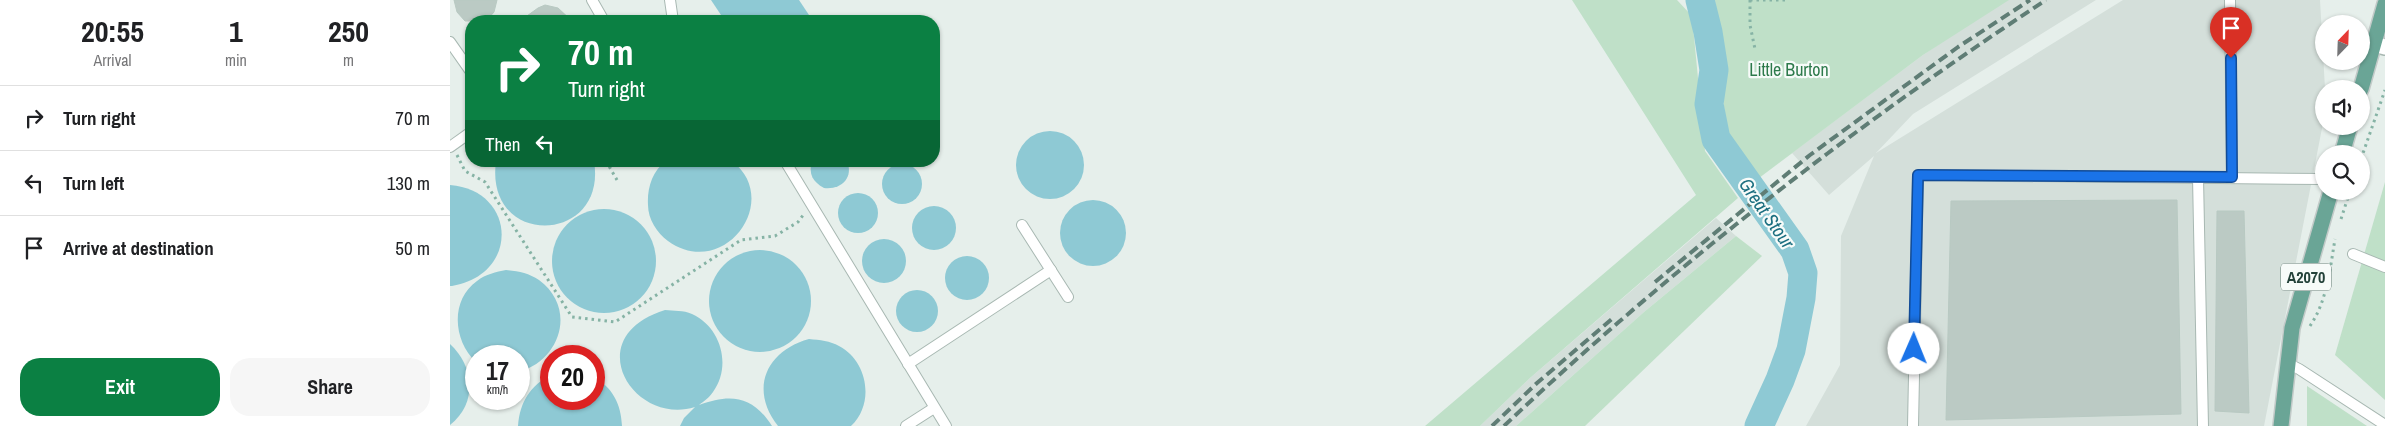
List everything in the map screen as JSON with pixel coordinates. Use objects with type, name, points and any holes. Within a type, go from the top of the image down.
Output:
[{"type":"main road","points":[[2365,80],[2379,46],[2385,4]]},
{"type":"main road","name":"A2070","points":[[2281,426],[2292,328],[2328,200]]},
{"type":"lane","points":[[592,0],[601,15]]},
{"type":"lane","points":[[670,0],[672,15]]},
{"type":"lane","points":[[2230,0],[2232,177]]},
{"type":"lane","points":[[450,42],[465,63]]},
{"type":"lane","points":[[451,146],[465,136]]},
{"type":"lane","points":[[788,167],[946,426]]},
{"type":"lane","points":[[1913,426],[1918,175],[2315,179]]},
{"type":"lane","points":[[2198,177],[2203,426]]},
{"type":"lane","points":[[1022,225],[1068,296]]},
{"type":"lane","points":[[2354,254],[2385,267]]},
{"type":"lane","points":[[908,364],[1051,270]]},
{"type":"lane","points":[[2287,364],[2299,368],[2385,425]]},
{"type":"lane","points":[[920,417],[934,408]]},
{"type":"path","points":[[1755,49],[1750,25],[1750,0],[1789,0]]},
{"type":"path","points":[[2366,145],[2385,90]]},
{"type":"path","points":[[451,146],[465,171],[485,182],[572,317],[615,322],[740,240],[775,236],[798,222],[811,205]]},
{"type":"path","points":[[609,167],[617,180]]},
{"type":"path","points":[[2338,227],[2347,200]]},
{"type":"path","points":[[2305,333],[2318,313],[2326,286],[2336,235]]},
{"type":"shaded area","points":[[2003,0],[2096,0],[1913,114],[1876,153],[2123,0],[2320,0],[2321,15],[2315,15],[2315,70],[2324,70],[2324,80],[2315,80],[2315,135],[2321,135],[2319,145],[2315,145],[2315,164],[2264,426],[1806,426],[1840,365],[1841,236],[1874,156],[1829,195],[1792,153],[1923,55]]},
{"type":"shaded area","points":[[1716,218],[1736,236],[1644,312],[1516,426],[1480,426],[1530,378]]},
{"type":"green space","points":[[1572,0],[1677,0],[1692,16],[1705,151],[1738,198],[1530,378],[1480,426],[1425,426],[1696,195]]},
{"type":"green space","name":"Little Burton","points":[[1715,0],[2009,0],[1923,55],[1759,178],[1728,138],[1721,84]]},
{"type":"green space","points":[[2385,182],[2385,400],[2335,355]]},
{"type":"green space","points":[[1736,236],[1762,256],[1585,426],[1516,426],[1644,312]]},
{"type":"green space","points":[[2307,386],[2367,426],[2307,426]]},
{"type":"water","points":[[711,0],[799,0],[809,15],[721,15]]},
{"type":"water","points":[[1050,131],[1063,134],[1074,141],[1081,152],[1084,165],[1081,178],[1074,189],[1063,196],[1050,199],[1037,196],[1026,189],[1019,178],[1016,165],[1019,152],[1026,141],[1037,134]]},
{"type":"water","points":[[496,167],[594,167],[593,189],[583,209],[566,221],[546,225],[525,222],[508,210],[497,190]]},
{"type":"water","points":[[659,167],[737,167],[746,177],[751,196],[749,214],[740,231],[726,244],[709,251],[689,251],[668,241],[657,230],[648,210],[648,193],[651,181]]},
{"type":"water","points":[[811,167],[849,167],[849,173],[841,185],[824,188],[812,177]]},
{"type":"water","points":[[892,167],[912,167],[916,170],[921,180],[920,192],[916,198],[902,204],[888,198],[882,184],[884,176]]},
{"type":"water","points":[[450,185],[472,190],[488,201],[498,216],[502,233],[499,250],[490,266],[474,278],[452,286],[450,286]]},
{"type":"water","points":[[862,193],[869,196],[875,202],[878,213],[877,221],[869,230],[862,233],[854,233],[847,230],[839,221],[838,209],[841,202],[850,194]]},
{"type":"water","points":[[1086,200],[1100,200],[1112,205],[1121,214],[1126,226],[1124,246],[1117,257],[1100,266],[1086,266],[1074,261],[1065,252],[1060,240],[1060,226],[1065,214],[1074,205]]},
{"type":"water","points":[[934,206],[946,210],[952,216],[956,228],[952,240],[946,246],[934,250],[922,246],[916,240],[912,228],[916,216],[922,210]]},
{"type":"water","points":[[604,209],[624,213],[641,224],[652,241],[656,261],[652,281],[641,298],[624,309],[604,313],[584,309],[567,298],[556,281],[552,261],[556,241],[567,224],[584,213]]},
{"type":"water","points":[[888,239],[900,245],[905,252],[905,270],[900,277],[893,282],[880,283],[872,280],[865,273],[862,257],[865,249],[872,242]]},
{"type":"water","points":[[760,250],[780,254],[796,265],[807,281],[811,301],[807,321],[796,337],[780,348],[760,352],[740,348],[724,337],[713,321],[709,301],[713,281],[724,265],[740,254]]},
{"type":"water","points":[[963,256],[971,256],[983,262],[989,278],[983,294],[971,300],[963,300],[951,294],[945,282],[945,274],[951,262]]},
{"type":"water","points":[[506,270],[531,276],[539,280],[551,292],[558,304],[559,332],[554,345],[540,345],[540,361],[530,367],[530,345],[465,345],[465,347],[463,343],[458,321],[462,299],[468,289],[477,281]]},
{"type":"water","points":[[921,290],[929,293],[935,299],[938,311],[935,323],[929,329],[913,332],[905,329],[899,323],[896,307],[899,299],[905,293]]},
{"type":"water","points":[[665,310],[682,311],[702,320],[710,328],[721,348],[722,371],[719,382],[711,394],[699,405],[721,399],[731,398],[740,400],[757,408],[772,426],[680,426],[684,418],[695,407],[672,409],[652,404],[635,392],[624,376],[620,358],[624,339],[639,323]]},
{"type":"water","points":[[809,339],[821,340],[839,346],[849,353],[862,372],[865,383],[863,406],[859,417],[851,426],[778,426],[769,412],[764,385],[766,373],[782,352]]},
{"type":"water","points":[[450,344],[465,366],[465,406],[450,425]]},
{"type":"water","points":[[540,382],[540,410],[605,410],[605,385],[618,404],[622,426],[518,426],[521,410],[530,410],[530,392]]},
{"type":"building","points":[[454,0],[497,0],[491,15],[465,15],[465,21],[457,12]]},
{"type":"building","points":[[545,5],[558,8],[566,15],[528,15]]},
{"type":"building","points":[[2177,200],[2181,414],[1946,420],[1951,201]]},
{"type":"building","points":[[2217,211],[2244,211],[2249,413],[2215,411]]},
{"type":"waterway","name":"Great Stour","points":[[1700,0],[1708,32],[1714,70],[1709,104],[1716,139],[1795,250],[1803,273],[1801,298],[1791,350],[1780,380],[1759,426]]},
{"type":"railway","points":[[1655,282],[1810,155],[1958,47],[2030,0]]},
{"type":"railway","points":[[1504,426],[1632,311],[1766,201],[1834,148],[1974,48],[2046,0]]},
{"type":"railway","points":[[1492,426],[1537,383],[1613,318]]},
{"type":"route","points":[[1914,349],[1918,175],[2232,177],[2231,58]]}]
